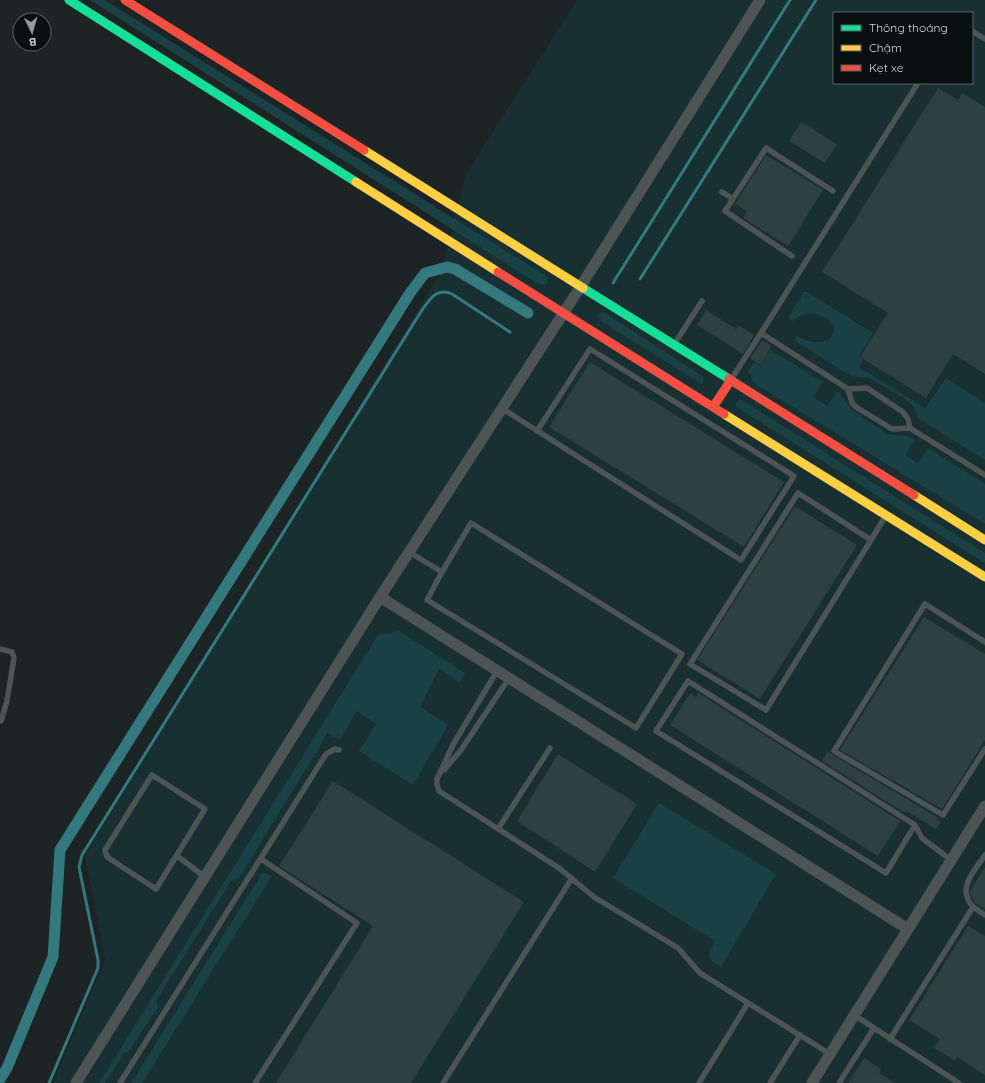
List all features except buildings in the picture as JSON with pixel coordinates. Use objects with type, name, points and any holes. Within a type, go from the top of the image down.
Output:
[{"type":"street","points":[[69,0],[563,313],[985,577]]},
{"type":"street","points":[[125,0],[985,540]]},
{"type":"street","points":[[76,1083],[380,597],[581,286],[760,0]]},
{"type":"street","points":[[713,406],[731,380]]},
{"type":"street","points":[[380,597],[908,929]]},
{"type":"street","points":[[812,1083],[985,806]]},
{"type":"lane","points":[[973,32],[985,39]]},
{"type":"lane","points":[[731,380],[917,84]]},
{"type":"lane","points":[[792,256],[725,211],[766,148],[833,191]]},
{"type":"lane","points":[[722,192],[733,199]]},
{"type":"lane","points":[[674,344],[702,301]]},
{"type":"lane","points":[[761,334],[848,389],[867,388],[903,412],[908,419],[910,428]]},
{"type":"lane","points":[[502,408],[741,560],[794,476],[590,349],[537,430]]},
{"type":"lane","points":[[848,389],[852,403],[856,407],[892,429],[910,428],[985,474]]},
{"type":"lane","points":[[871,540],[798,494],[690,664],[766,710],[871,540],[886,515]]},
{"type":"lane","points":[[471,523],[682,654],[636,728],[427,600],[442,572],[471,523]]},
{"type":"lane","points":[[409,552],[442,572]]},
{"type":"lane","points":[[984,752],[943,815],[834,751],[925,604],[985,642]]},
{"type":"lane","points":[[0,649],[12,652],[14,658],[7,701],[1,721]]},
{"type":"lane","points":[[497,671],[454,743],[439,776],[437,784],[439,791],[572,878],[594,897],[678,948],[700,973],[830,1054]]},
{"type":"lane","points":[[439,776],[461,750],[509,678]]},
{"type":"lane","points":[[915,825],[886,873],[656,731],[688,680],[915,825],[922,838],[951,860]]},
{"type":"lane","points":[[498,829],[550,748]]},
{"type":"lane","points":[[120,1083],[326,754],[335,749],[339,750]]},
{"type":"lane","points":[[152,775],[205,809],[177,856],[156,889],[107,857],[105,850],[152,775]]},
{"type":"lane","points":[[985,855],[966,887],[965,896],[973,907],[985,914]]},
{"type":"lane","points":[[177,856],[205,876]]},
{"type":"lane","points":[[255,1083],[357,923],[261,859]]},
{"type":"lane","points":[[444,1083],[572,878]]},
{"type":"lane","points":[[890,1039],[973,907]]},
{"type":"lane","points":[[699,1083],[748,1003]]},
{"type":"lane","points":[[854,1015],[960,1083]]},
{"type":"lane","points":[[839,1083],[874,1028]]},
{"type":"lane","points":[[770,1083],[800,1035]]},
{"type":"shaded area","points":[[90,0],[105,0],[546,276],[548,282],[545,285],[537,283]]},
{"type":"shaded area","points":[[577,0],[985,0],[985,1083],[53,1083],[105,960],[85,855],[441,272],[466,174]]},
{"type":"shaded area","points":[[804,292],[807,292],[873,333],[859,357],[863,359],[859,367],[925,408],[946,378],[985,403],[985,460],[919,419],[914,407],[902,397],[869,378],[851,376],[795,341],[797,336],[813,342],[829,340],[835,330],[828,320],[817,314],[804,315],[793,321],[789,318]]},
{"type":"shaded area","points":[[605,313],[702,376],[704,378],[702,384],[602,322],[598,316],[599,314]]},
{"type":"shaded area","points":[[770,350],[823,382],[813,397],[827,406],[838,391],[851,409],[887,434],[907,436],[915,440],[906,456],[918,463],[928,448],[985,484],[985,524],[752,382],[751,375],[748,372],[754,362],[760,366]]},
{"type":"shaded area","points":[[740,399],[985,553],[985,563],[741,410],[736,406],[736,403]]},
{"type":"shaded area","points":[[399,631],[465,673],[460,682],[439,669],[420,707],[448,725],[413,785],[359,751],[376,724],[357,711],[340,740],[328,733],[239,878],[231,881],[156,1001],[158,1007],[129,1051],[124,1053],[105,1083],[99,1083],[378,635]]},
{"type":"shaded area","points":[[659,803],[776,874],[721,967],[712,961],[709,956],[715,941],[613,878]]},
{"type":"shaded area","points":[[264,873],[272,876],[142,1083],[131,1083],[261,875]]},
{"type":"waterway","points":[[613,283],[790,0]]},
{"type":"waterway","points":[[640,279],[816,0]]},
{"type":"waterway","points":[[0,1079],[7,1068],[53,957],[60,850],[410,293],[425,273],[447,267],[455,269],[528,313]]},
{"type":"waterway","points":[[49,1083],[98,968],[98,960],[79,867],[82,855],[428,302],[434,295],[447,292],[510,332]]},
{"type":"traffic: fast","points":[[69,0],[356,182]]},
{"type":"traffic: fast","points":[[583,288],[729,379]]},
{"type":"traffic: slow","points":[[364,150],[583,288]]},
{"type":"traffic: slow","points":[[356,182],[498,272]]},
{"type":"traffic: slow","points":[[724,414],[985,577]]},
{"type":"traffic: slow","points":[[914,495],[985,540]]},
{"type":"traffic: jam","points":[[125,0],[364,150]]},
{"type":"traffic: jam","points":[[498,272],[724,414]]},
{"type":"traffic: jam","points":[[729,379],[914,495]]},
{"type":"traffic: jam","points":[[713,407],[731,380]]}]
